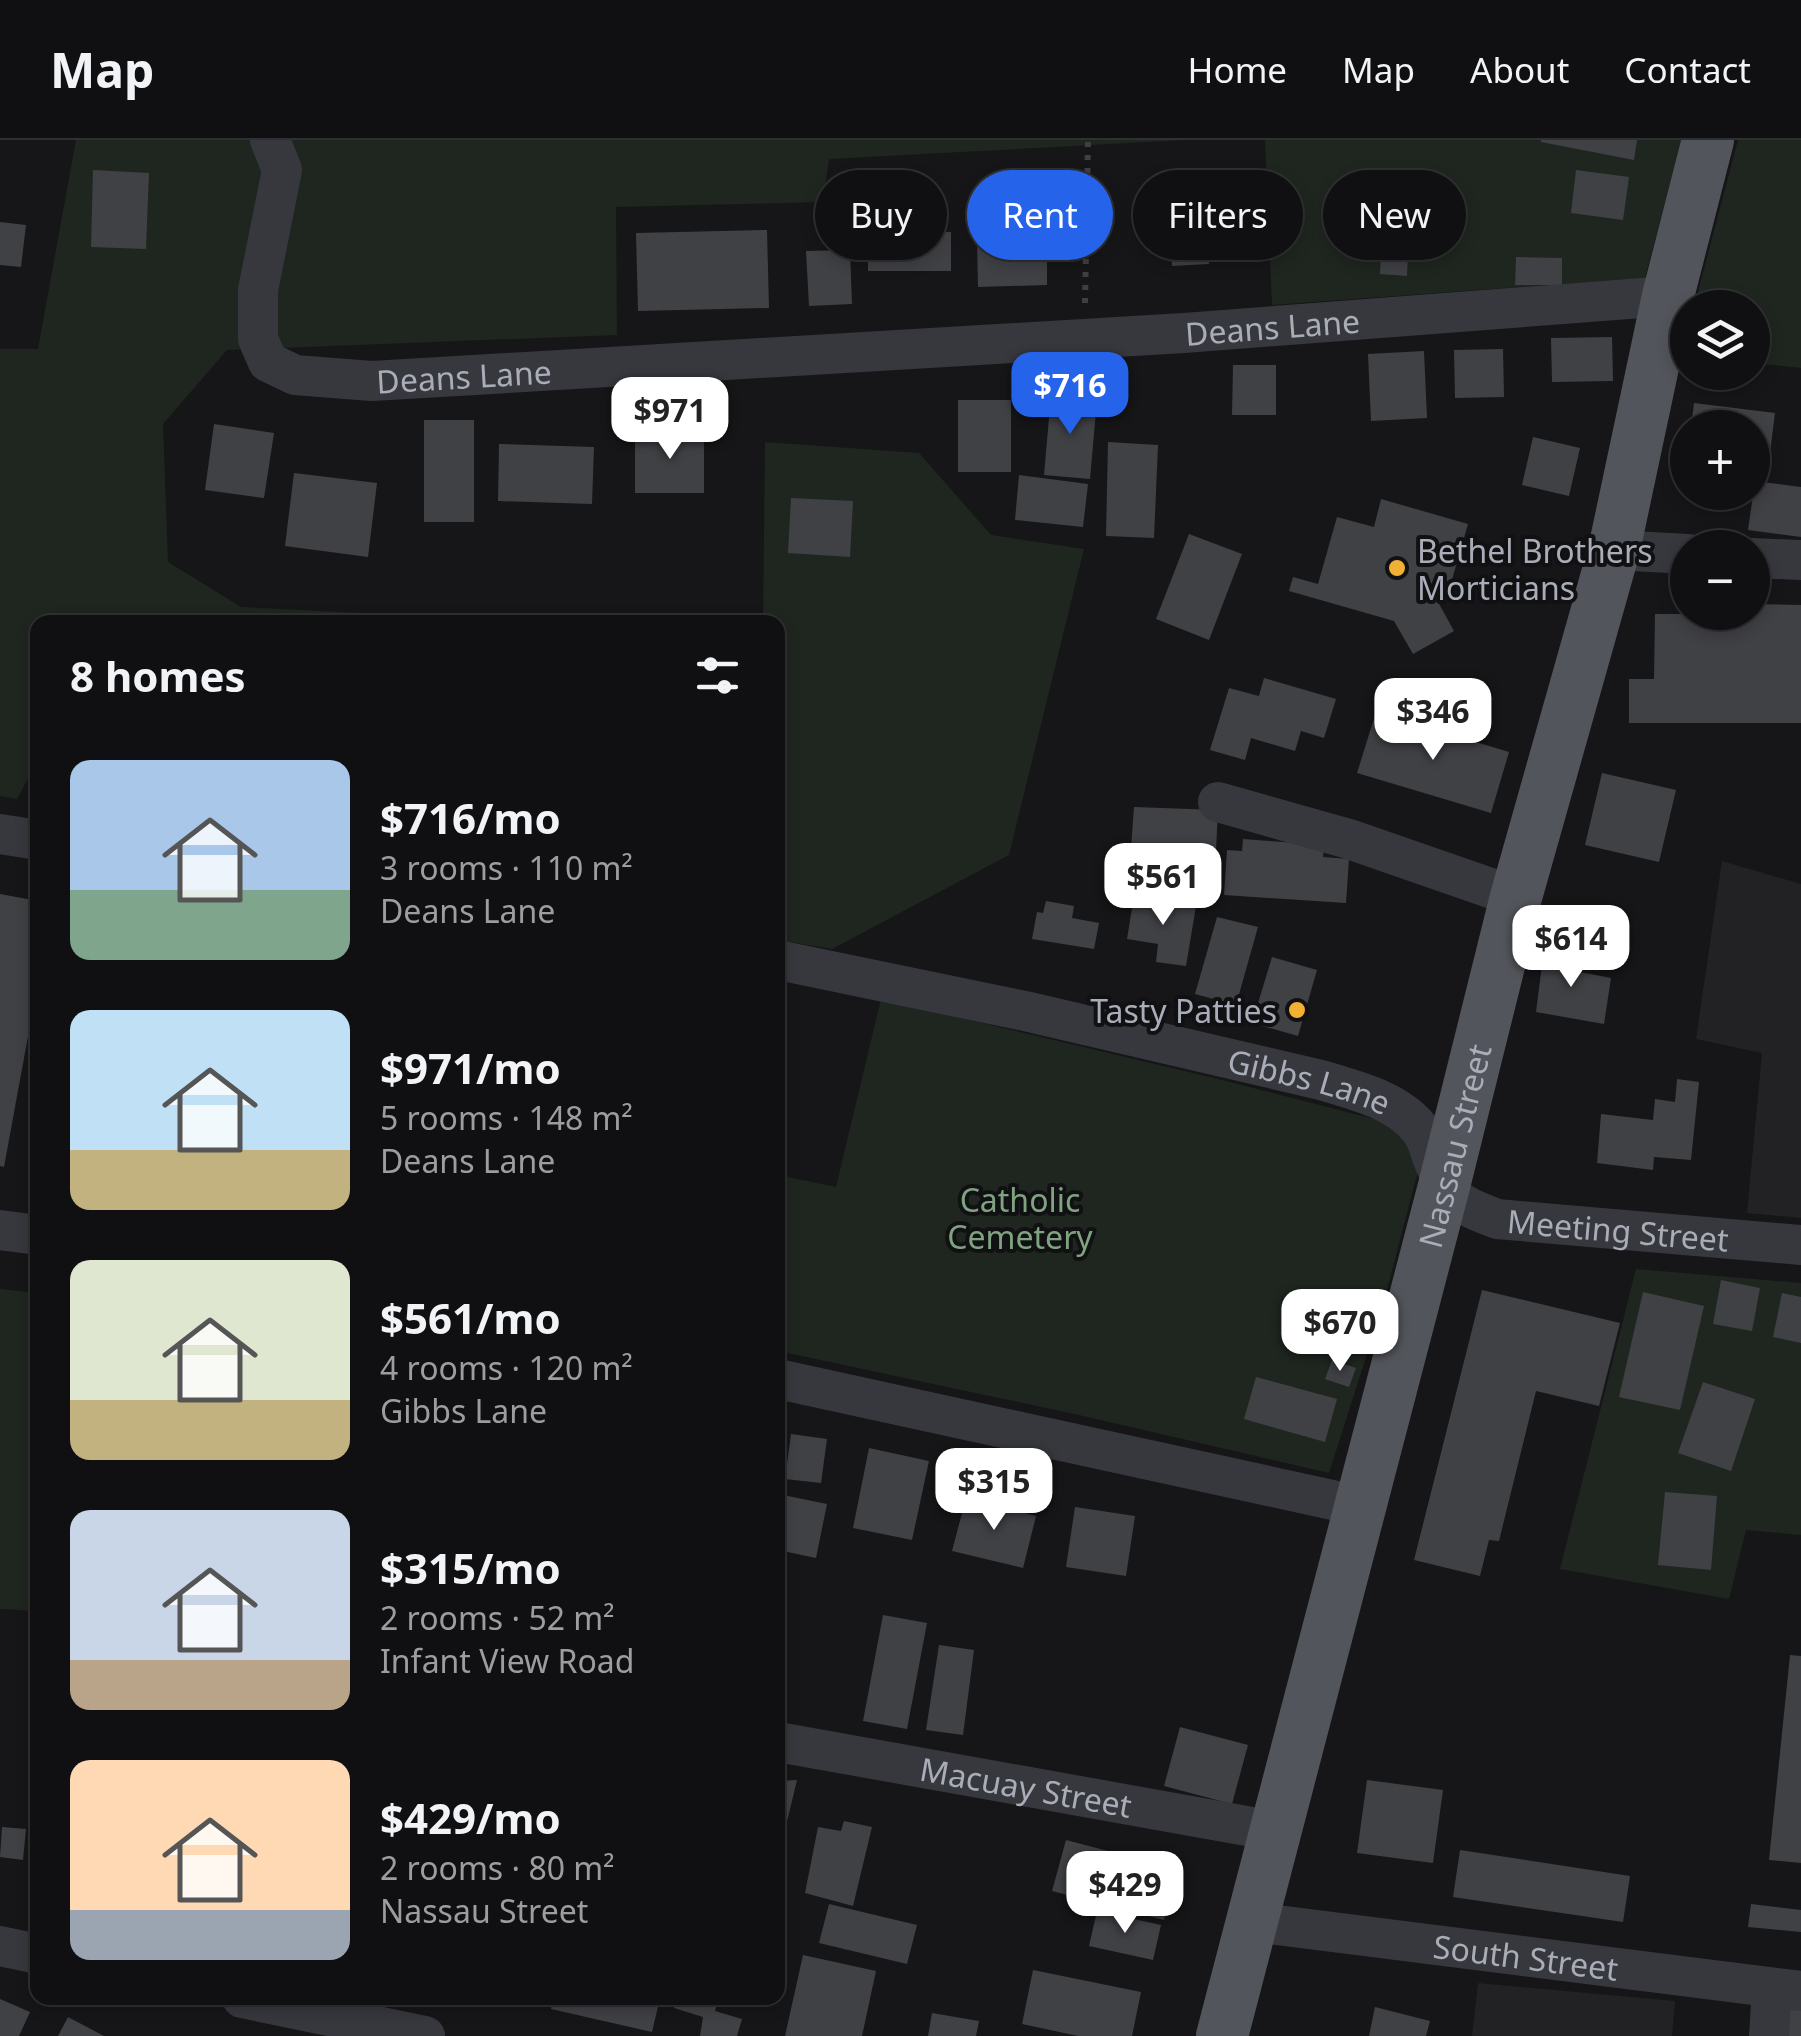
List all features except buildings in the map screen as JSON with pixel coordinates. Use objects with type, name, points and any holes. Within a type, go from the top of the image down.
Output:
[{"type":"main road","name":"Nassau Street","points":[[1222,2036],[1516,897],[1614,550],[1668,296],[1708,140]]},
{"type":"street","name":"Deans Lane","points":[[270,140],[282,170],[258,290],[258,340],[268,362],[295,374],[372,381],[1184,333],[1668,296]]},
{"type":"street","points":[[1614,550],[1670,553]]},
{"type":"street","points":[[1770,559],[1801,560]]},
{"type":"street","points":[[1218,802],[1349,839],[1516,897]]},
{"type":"street","points":[[0,834],[30,839]]},
{"type":"street","name":"Gibbs Lane","points":[[785,961],[1025,1011],[1362,1093],[1404,1112],[1423,1132],[1444,1186]]},
{"type":"street","name":"Meeting Street","points":[[1444,1186],[1462,1205],[1497,1219],[1801,1245]]},
{"type":"street","points":[[0,1230],[30,1233]]},
{"type":"street","points":[[785,1381],[1360,1506]]},
{"type":"street","name":"Macuay Street","points":[[785,1743],[1276,1830]]},
{"type":"street","name":"South Street","points":[[1253,1922],[1786,1990]]},
{"type":"street","points":[[0,1946],[30,1952]]},
{"type":"street","points":[[1769,2036],[1786,1990]]},
{"type":"street","points":[[280,2005],[425,2036]]},
{"type":"path","points":[[1084,339],[1088,140]]},
{"type":"shaded area","points":[[1722,861],[1801,884],[1801,1218],[1747,1213],[1762,1053],[1696,1039]]},
{"type":"shaded area","points":[[1478,1983],[1675,2001],[1672,2036],[1472,2036]]},
{"type":"green space","points":[[76,140],[1184,140],[829,159],[827,170],[815,170],[815,202],[616,207],[617,335],[227,350],[163,424],[168,562],[241,607],[402,615],[30,615],[30,775],[17,799],[0,796],[0,349],[38,349]]},
{"type":"green space","points":[[1265,140],[1682,140],[1645,278],[1272,305],[1270,260],[1303,260],[1303,170],[1266,170]]},
{"type":"green space","points":[[1738,140],[1801,140],[1801,368],[1770,365],[1770,290],[1698,290]]},
{"type":"green space","points":[[765,442],[919,453],[991,535],[1084,549],[1009,855],[832,949],[785,941],[785,615],[763,615]]},
{"type":"green space","name":"Catholic Cemetery","points":[[881,999],[1401,1126],[1421,1160],[1384,1301],[1329,1473],[785,1352],[785,1176],[836,1187]]},
{"type":"green space","points":[[1636,1269],[1801,1283],[1801,1535],[1746,1530],[1729,1599],[1560,1569]]},
{"type":"green space","points":[[0,1289],[30,1292],[30,1611],[0,1609]]},
{"type":"place","name":"Bethel Brothers Morticians","points":[[1397,568]]},
{"type":"place","name":"Tasty Patties","points":[[1297,1010]]}]
